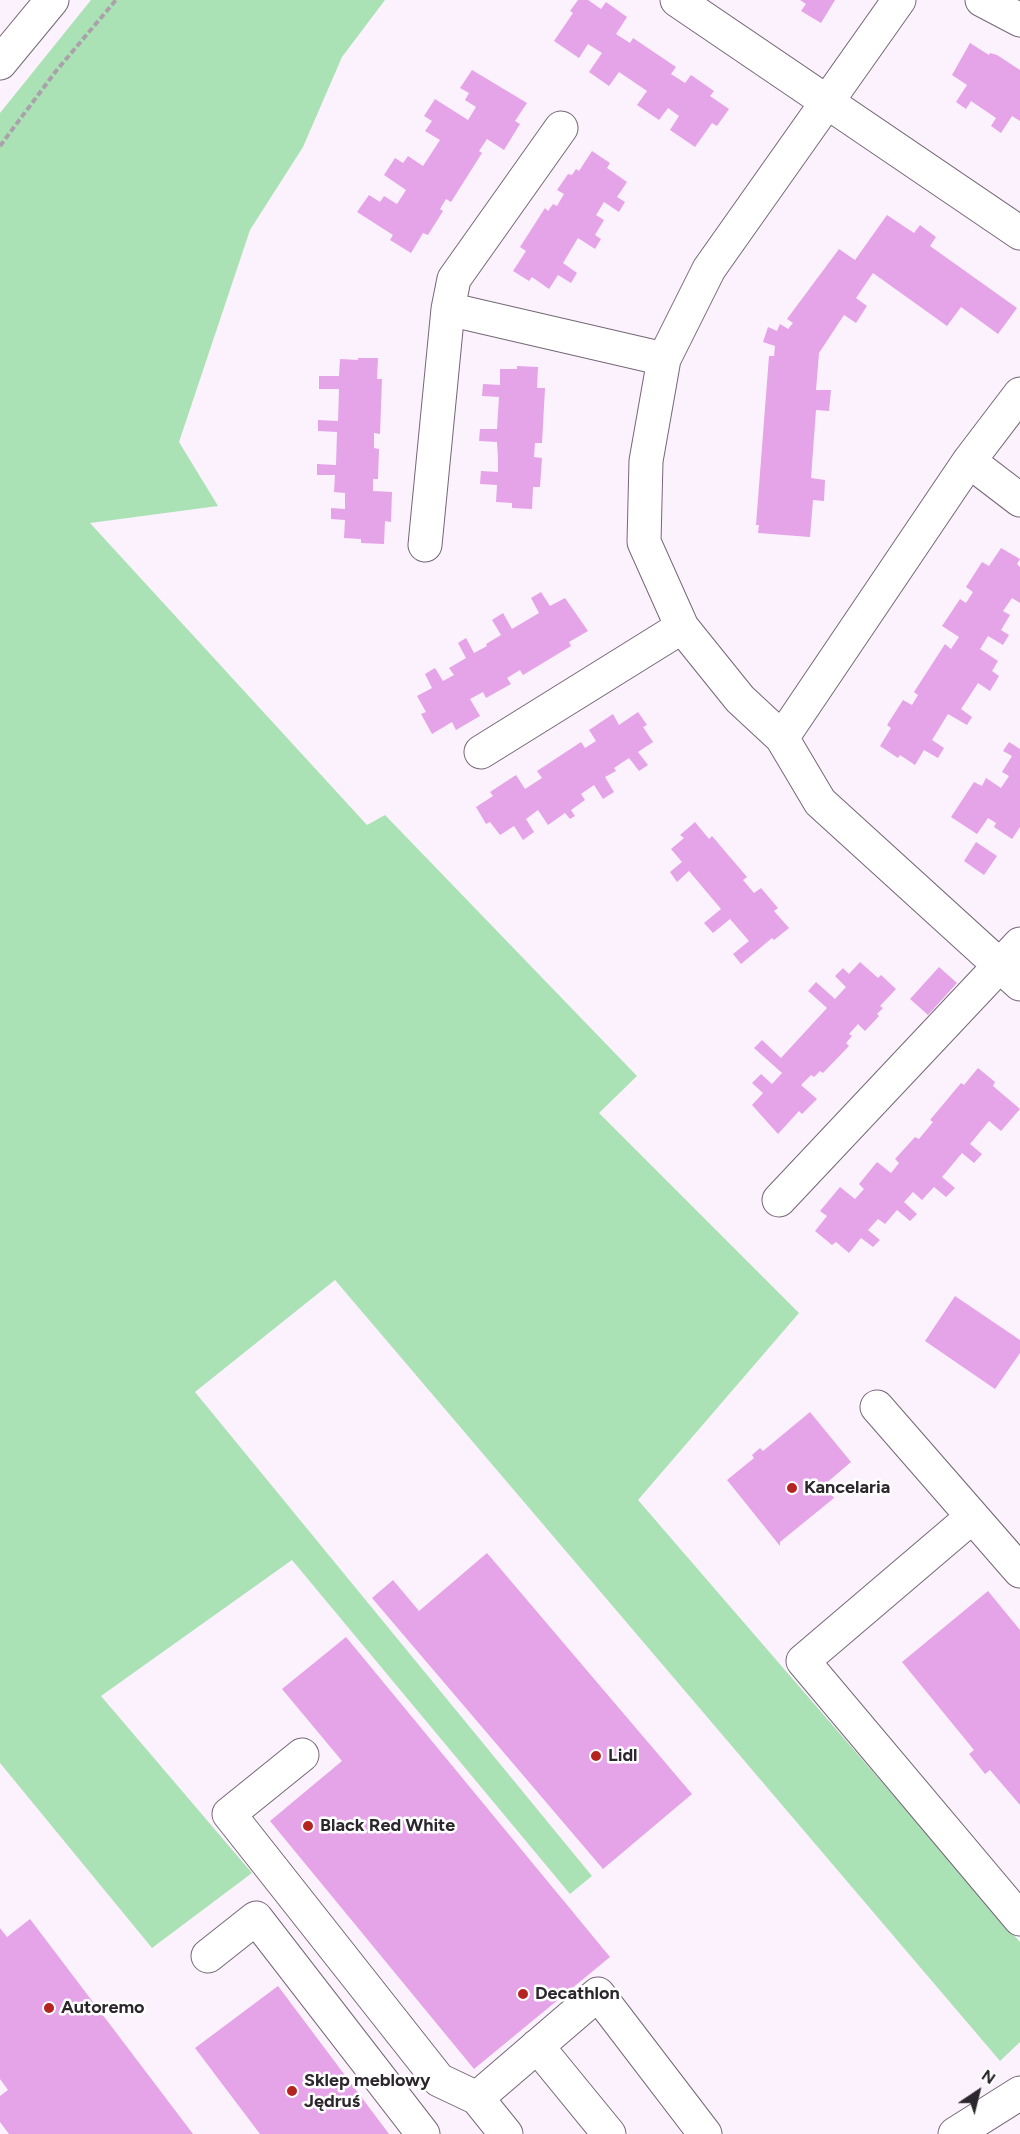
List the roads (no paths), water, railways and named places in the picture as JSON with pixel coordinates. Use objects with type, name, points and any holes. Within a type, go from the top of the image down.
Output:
[{"type":"street","points":[[0,63],[52,0]]},
{"type":"street","points":[[677,0],[1020,233]]},
{"type":"street","points":[[779,1200],[1014,965],[820,802],[782,738],[740,699],[682,627],[645,542],[646,461],[664,359],[709,269],[899,0]]},
{"type":"street","points":[[982,0],[1020,20]]},
{"type":"street","points":[[425,544],[448,309],[454,279],[561,128]]},
{"type":"street","points":[[448,309],[664,359]]},
{"type":"street","points":[[782,738],[969,461],[1020,394]]},
{"type":"street","points":[[969,461],[1020,500]]},
{"type":"street","points":[[482,753],[682,627]]},
{"type":"street","points":[[877,1407],[1020,1571]]},
{"type":"street","points":[[972,1517],[803,1661],[1020,1919]]},
{"type":"street","points":[[302,1755],[229,1814],[439,2080],[477,2098],[506,2134]]},
{"type":"street","points":[[208,1956],[256,1918],[423,2134]]},
{"type":"street","points":[[477,2098],[598,1994],[705,2134]]},
{"type":"street","points":[[537,2046],[609,2134]]},
{"type":"street","points":[[955,2134],[1020,2093]]},
{"type":"place","name":"Kancelaria","points":[[792,1488]]},
{"type":"place","name":"Lidl","points":[[596,1756]]},
{"type":"place","name":"Black Red White","points":[[308,1826]]},
{"type":"place","name":"Decathlon","points":[[523,1994]]},
{"type":"place","name":"Autoremo","points":[[49,2008]]},
{"type":"place","name":"Sklep meblowy Jędruś","points":[[292,2091]]}]
